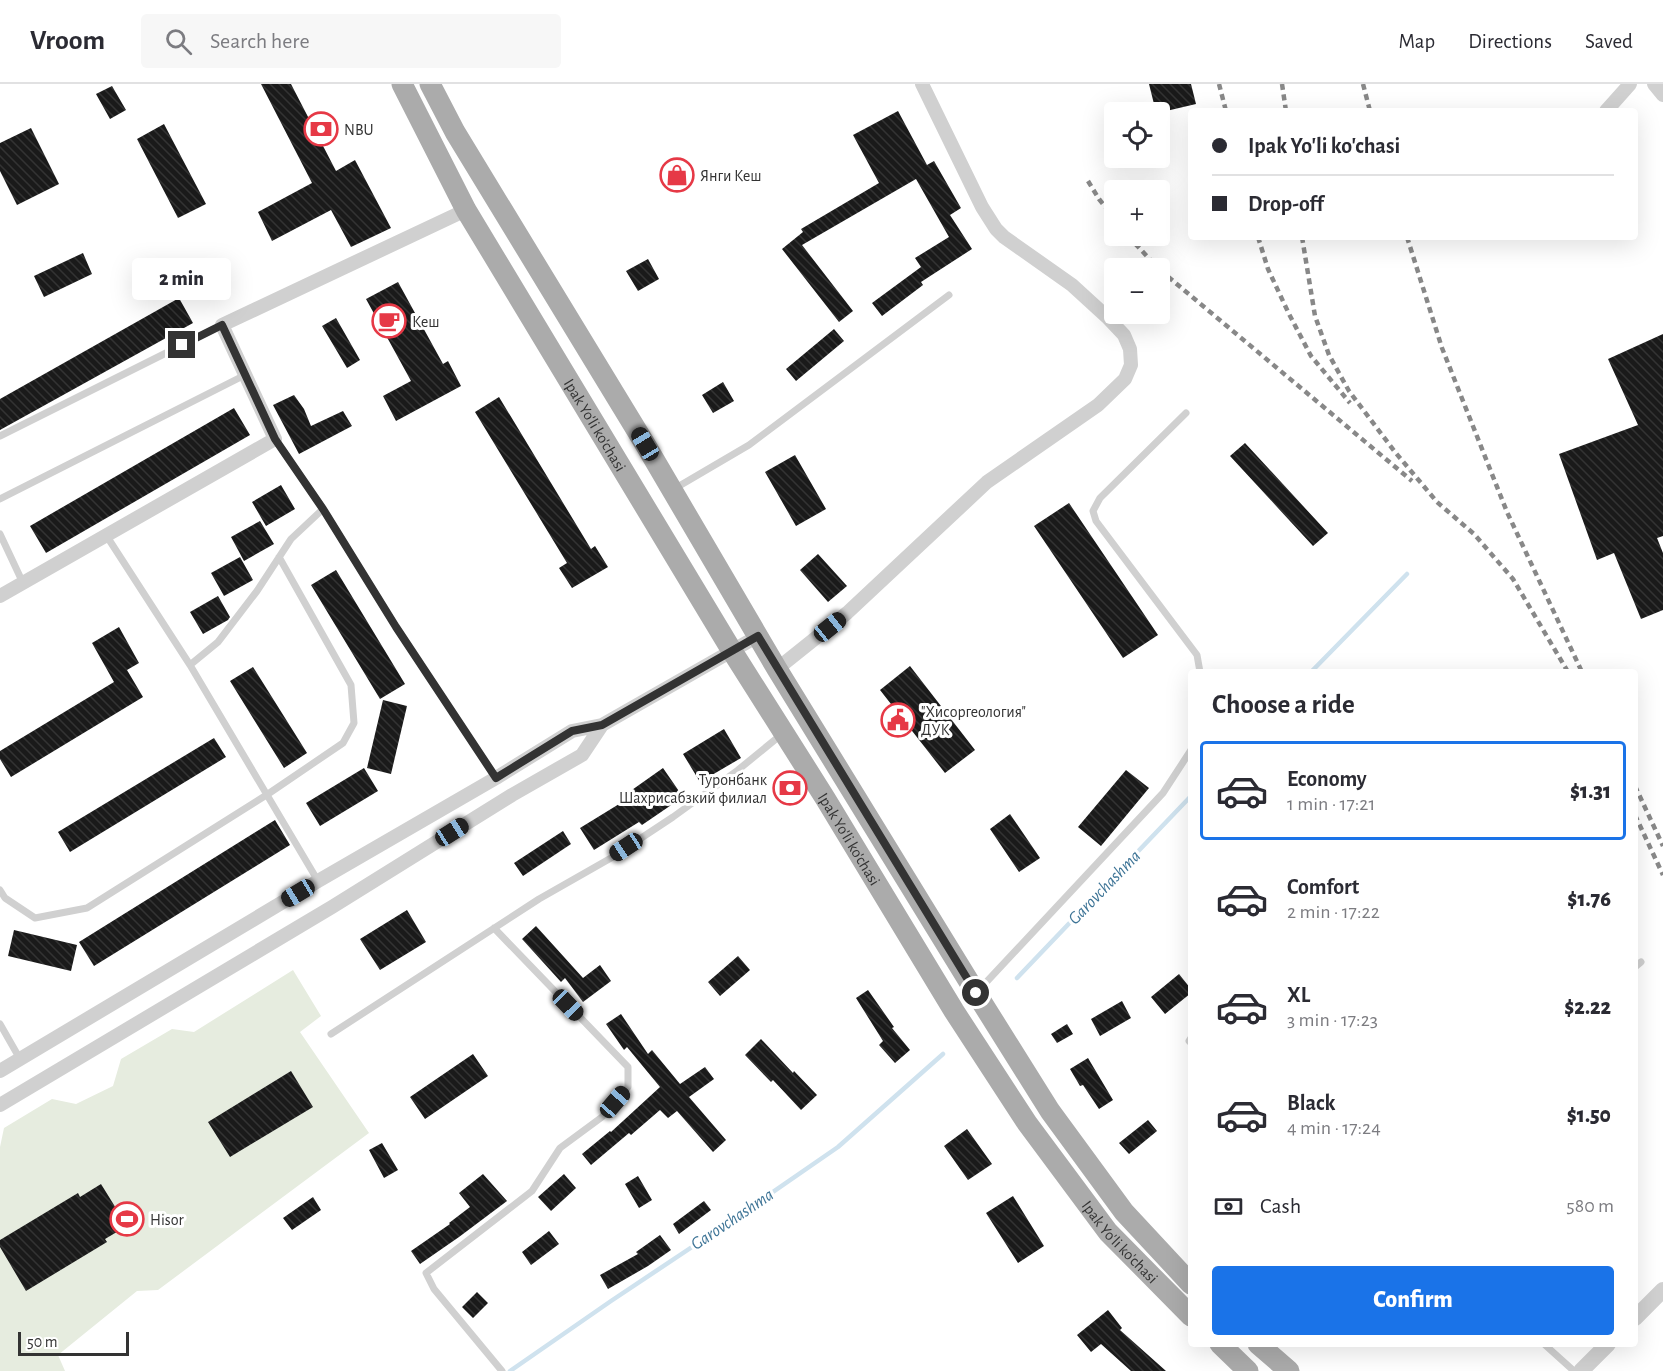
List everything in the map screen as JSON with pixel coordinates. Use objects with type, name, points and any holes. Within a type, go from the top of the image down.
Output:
[{"type":"main road","name":"Ipak Yo'li ko'chasi","points":[[402,84],[466,210],[732,651],[954,1011],[1027,1123],[1108,1232],[1188,1313]]},
{"type":"main road","name":"Ipak Yo'li ko'chasi","points":[[430,84],[455,132],[672,490],[777,669],[1050,1111],[1124,1212],[1188,1281]]},
{"type":"main road","points":[[1223,1347],[1248,1371]]},
{"type":"main road","points":[[1261,1347],[1289,1371]]},
{"type":"street","points":[[777,669],[847,612],[987,483],[1098,405],[1125,379],[1131,365],[1130,349],[1124,335],[1107,317],[1072,285],[996,229],[982,207],[922,84]]},
{"type":"street","points":[[1609,108],[1630,84]]},
{"type":"street","points":[[1654,84],[1663,95]]},
{"type":"street","points":[[0,596],[275,439],[222,325],[466,210]]},
{"type":"street","points":[[0,1071],[572,731],[602,725],[758,636]]},
{"type":"street","points":[[0,1105],[582,755],[602,725]]},
{"type":"street","points":[[1638,1315],[1663,1290]]},
{"type":"street","points":[[1581,1371],[1605,1347]]},
{"type":"lane","points":[[672,490],[749,445],[949,295]]},
{"type":"lane","points":[[0,436],[222,325]]},
{"type":"lane","points":[[0,499],[245,375]]},
{"type":"lane","points":[[1186,413],[1100,498],[1093,511],[1096,521],[1197,655],[1199,669]]},
{"type":"lane","points":[[275,439],[323,509],[396,627],[496,778]]},
{"type":"lane","points":[[190,665],[218,642],[257,591],[291,539],[323,509]]},
{"type":"lane","points":[[0,534],[23,583]]},
{"type":"lane","points":[[106,535],[190,665],[318,881]]},
{"type":"lane","points":[[0,890],[5,898],[35,918],[87,908],[268,794],[343,743],[354,723],[351,685],[279,557]]},
{"type":"lane","points":[[331,1034],[539,898],[611,858],[673,817],[784,733]]},
{"type":"lane","points":[[976,993],[1162,793],[1188,754]]},
{"type":"lane","points":[[494,928],[628,1067],[628,1087],[602,1117],[560,1148],[532,1191],[426,1273],[434,1289],[502,1371]]},
{"type":"lane","points":[[0,1024],[20,1059]]},
{"type":"lane","points":[[1547,1347],[1574,1371]]},
{"type":"shaded area","name":"Hisor","points":[[293,970],[321,1016],[300,1032],[369,1133],[158,1290],[137,1291],[58,1355],[65,1371],[0,1371],[0,1147],[4,1128],[52,1099],[76,1104],[113,1086],[121,1059],[172,1029],[194,1032]]},
{"type":"building","points":[[261,84],[291,84],[336,171],[355,160],[391,228],[351,247],[331,210],[272,241],[258,212],[312,183]]},
{"type":"building","points":[[1149,84],[1191,84],[1196,104],[1170,110],[1170,102],[1154,102]]},
{"type":"building","points":[[112,86],[126,110],[110,119],[96,94]]},
{"type":"building","points":[[898,111],[927,165],[934,161],[961,208],[950,215],[972,249],[921,282],[923,285],[882,316],[872,303],[921,267],[915,258],[949,237],[916,179],[802,245],[853,311],[839,322],[782,249],[803,232],[801,229],[879,183],[853,135]]},
{"type":"building","points":[[164,124],[206,204],[178,218],[137,139]]},
{"type":"building","points":[[31,128],[59,184],[17,205],[0,171],[0,143]]},
{"type":"building","points":[[83,253],[92,274],[44,297],[34,276]]},
{"type":"building","points":[[648,259],[659,279],[638,291],[626,271]]},
{"type":"building","points":[[398,282],[443,364],[448,361],[461,386],[396,421],[383,396],[411,381],[366,299]]},
{"type":"building","points":[[179,298],[193,323],[0,430],[0,399]]},
{"type":"building","points":[[336,318],[360,360],[347,368],[322,326]]},
{"type":"building","points":[[834,329],[844,341],[796,381],[786,369]]},
{"type":"building","points":[[1663,334],[1663,536],[1657,538],[1663,553],[1663,610],[1641,619],[1614,553],[1597,560],[1559,454],[1638,425],[1608,359]]},
{"type":"building","points":[[723,382],[734,401],[713,413],[702,395]]},
{"type":"building","points":[[294,395],[304,409],[311,426],[343,411],[352,426],[299,454],[273,405]]},
{"type":"building","points":[[499,397],[591,549],[595,546],[608,567],[572,588],[559,568],[567,563],[475,412]]},
{"type":"building","points":[[234,408],[250,435],[46,553],[30,526]]},
{"type":"building","points":[[1245,443],[1328,533],[1313,546],[1230,456]]},
{"type":"building","points":[[795,455],[826,509],[796,526],[765,472]]},
{"type":"building","points":[[281,485],[295,509],[266,526],[252,502]]},
{"type":"building","points":[[1069,503],[1158,635],[1123,658],[1034,526]]},
{"type":"building","points":[[260,521],[274,544],[244,561],[231,537]]},
{"type":"building","points":[[818,554],[847,586],[828,602],[800,570]]},
{"type":"building","points":[[240,557],[253,580],[224,596],[211,573]]},
{"type":"building","points":[[336,570],[405,684],[380,699],[311,585]]},
{"type":"building","points":[[218,596],[230,617],[203,634],[190,612]]},
{"type":"building","points":[[119,627],[139,663],[127,670],[143,697],[11,777],[0,759],[0,751],[114,682],[92,643]]},
{"type":"building","points":[[910,666],[975,750],[945,773],[880,690]]},
{"type":"building","points":[[253,667],[307,753],[284,768],[230,681]]},
{"type":"building","points":[[383,700],[407,706],[391,774],[367,768]]},
{"type":"building","points":[[724,729],[741,758],[700,782],[683,754]]},
{"type":"building","points":[[214,738],[226,757],[70,852],[58,832]]},
{"type":"building","points":[[364,768],[378,791],[320,826],[306,803]]},
{"type":"building","points":[[663,768],[683,797],[642,825],[639,822],[594,850],[580,828],[624,801],[622,797]]},
{"type":"building","points":[[1126,770],[1149,788],[1101,846],[1078,827]]},
{"type":"building","points":[[1010,814],[1040,858],[1019,872],[990,829]]},
{"type":"building","points":[[275,820],[290,845],[94,966],[79,942]]},
{"type":"building","points":[[563,831],[571,844],[523,876],[514,863]]},
{"type":"building","points":[[407,910],[426,942],[380,970],[360,939]]},
{"type":"building","points":[[536,926],[583,978],[600,965],[611,981],[583,1002],[565,978],[561,982],[522,939]]},
{"type":"building","points":[[14,930],[77,945],[71,971],[8,956]]},
{"type":"building","points":[[738,956],[750,970],[720,996],[708,982]]},
{"type":"building","points":[[1179,974],[1188,985],[1188,995],[1165,1014],[1151,997]]},
{"type":"building","points":[[868,990],[894,1027],[892,1028],[910,1050],[895,1063],[879,1045],[883,1041],[856,998]]},
{"type":"building","points":[[1122,1001],[1131,1018],[1100,1036],[1091,1019]]},
{"type":"building","points":[[621,1014],[648,1054],[652,1050],[680,1084],[705,1067],[714,1079],[689,1097],[726,1140],[713,1152],[677,1111],[668,1118],[660,1110],[591,1165],[582,1154],[611,1132],[660,1087],[627,1047],[624,1050],[606,1024]]},
{"type":"building","points":[[1067,1024],[1073,1034],[1057,1043],[1051,1034]]},
{"type":"building","points":[[761,1039],[817,1095],[801,1110],[745,1055]]},
{"type":"building","points":[[473,1054],[488,1076],[425,1119],[410,1097]]},
{"type":"building","points":[[1088,1058],[1113,1100],[1099,1109],[1083,1085],[1080,1086],[1070,1069]]},
{"type":"building","points":[[291,1071],[313,1107],[230,1157],[208,1122]]},
{"type":"building","points":[[1148,1120],[1157,1131],[1129,1154],[1119,1143]]},
{"type":"building","points":[[967,1129],[992,1164],[968,1180],[944,1146]]},
{"type":"building","points":[[382,1143],[398,1170],[384,1178],[369,1150]]},
{"type":"building","points":[[483,1174],[507,1201],[420,1264],[411,1251],[470,1207],[459,1193]]},
{"type":"building","points":[[564,1174],[576,1188],[551,1211],[538,1197]]},
{"type":"building","points":[[638,1176],[652,1200],[639,1208],[625,1184]]},
{"type":"building","points":[[101,1184],[127,1226],[105,1239],[107,1242],[26,1291],[0,1247],[0,1240],[78,1193],[80,1197]]},
{"type":"building","points":[[1013,1196],[1044,1246],[1018,1263],[986,1213]]},
{"type":"building","points":[[313,1197],[321,1210],[292,1230],[283,1218]]},
{"type":"building","points":[[704,1201],[711,1210],[679,1234],[673,1224]]},
{"type":"building","points":[[549,1231],[559,1244],[531,1265],[522,1252]]},
{"type":"building","points":[[660,1235],[671,1250],[608,1289],[600,1275],[638,1254],[636,1252]]},
{"type":"building","points":[[477,1292],[488,1303],[473,1318],[462,1307]]},
{"type":"building","points":[[1108,1310],[1122,1328],[1120,1330],[1166,1371],[1131,1371],[1101,1344],[1091,1352],[1077,1335]]},
{"type":"waterway","name":"Garovchashma","points":[[1314,669],[1407,574]]},
{"type":"waterway","name":"Garovchashma","points":[[1017,978],[1188,799]]},
{"type":"waterway","name":"Garovchashma","points":[[510,1371],[838,1147],[943,1054]]},
{"type":"railway","points":[[1219,84],[1225,108]]},
{"type":"railway","points":[[1282,84],[1286,108]]},
{"type":"railway","points":[[1363,84],[1369,108]]},
{"type":"railway","points":[[1088,181],[1104,205]]},
{"type":"railway","points":[[1259,240],[1268,269],[1311,356],[1350,403]]},
{"type":"railway","points":[[1302,240],[1315,316],[1329,355],[1349,391],[1395,452],[1437,502],[1474,534],[1513,579],[1566,669]]},
{"type":"railway","points":[[1408,240],[1442,348],[1507,512],[1581,669]]},
{"type":"railway","points":[[1137,246],[1149,258]]},
{"type":"railway","points":[[1170,278],[1412,481]]},
{"type":"railway","points":[[1638,792],[1663,846]]},
{"type":"railway","points":[[1638,821],[1663,875]]},
{"type":"place","name":"NBU","points":[[321,129]]},
{"type":"place","name":"Янги Кеш","points":[[677,175]]},
{"type":"place","name":"Кеш","points":[[389,321]]},
{"type":"place","name":"\"Хисоргеология\" ДУК","points":[[898,720]]},
{"type":"place","name":"Туронбанк Шахрисабзкий филиал","points":[[790,788]]},
{"type":"place","name":"Hisor","points":[[127,1219]]},
{"type":"route","points":[[182,345],[222,325],[275,439],[323,509],[396,627],[496,778],[572,731],[602,725],[758,636],[976,993]]}]
